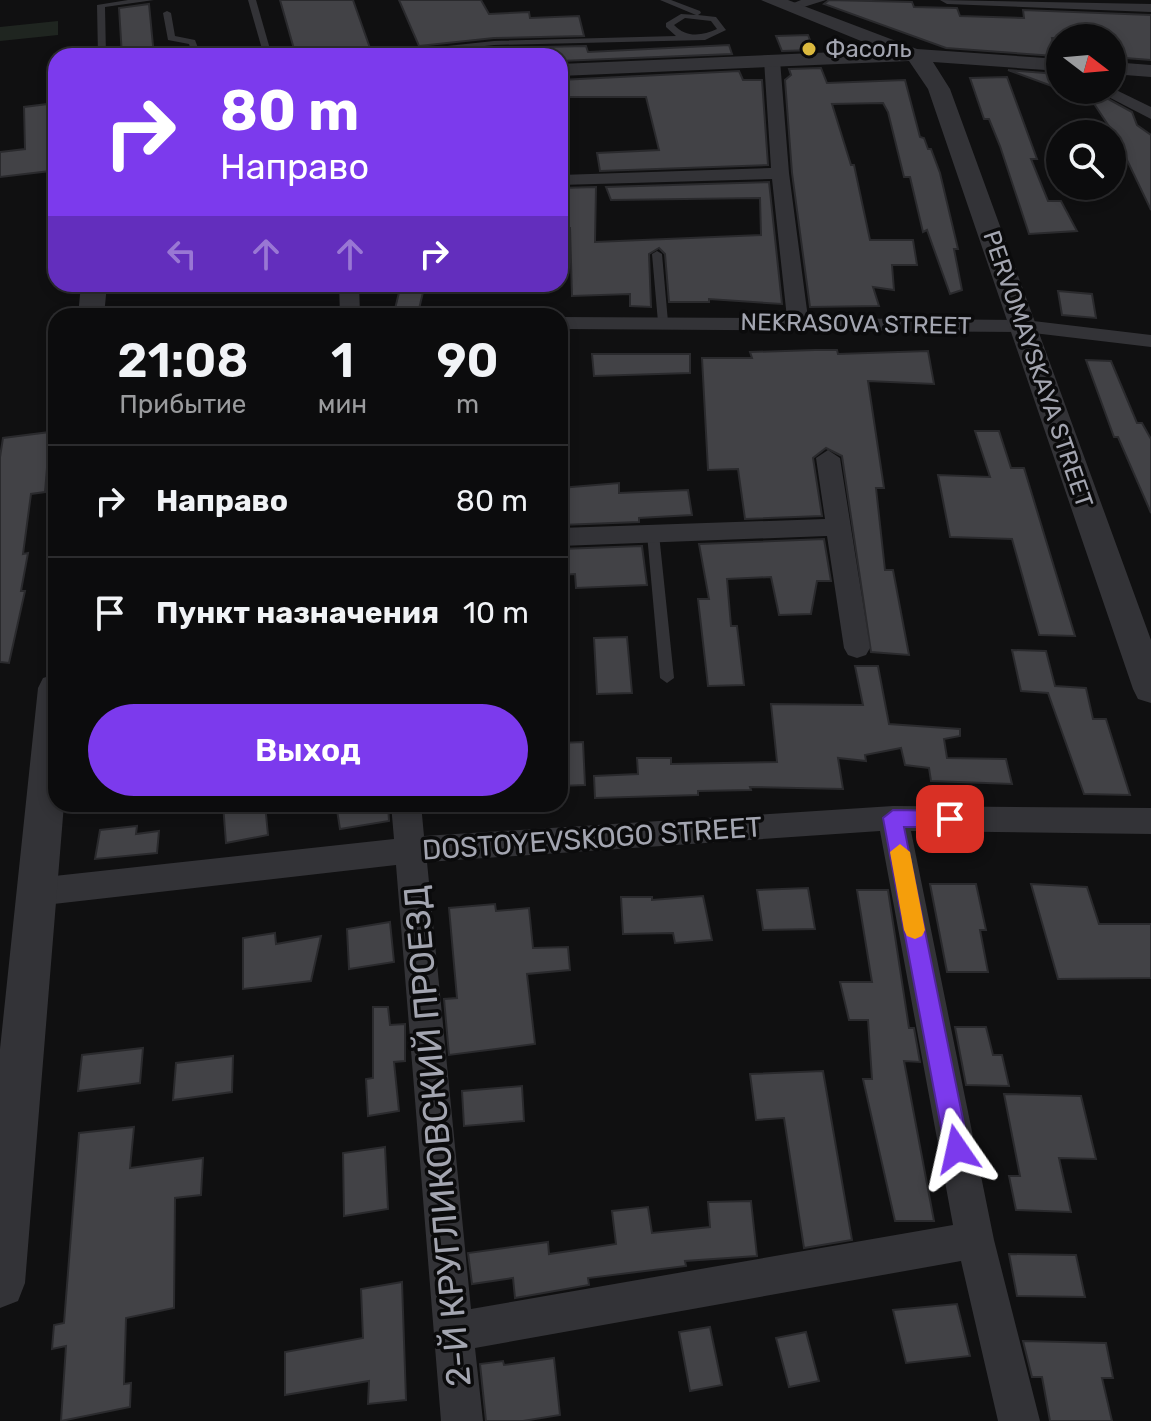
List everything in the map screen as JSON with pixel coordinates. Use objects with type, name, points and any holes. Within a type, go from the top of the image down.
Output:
[{"type":"street","points":[[781,4],[819,0]]},
{"type":"street","points":[[947,0],[1151,8]]},
{"type":"street","points":[[781,4],[914,55]]},
{"type":"street","points":[[568,70],[914,55],[1046,65]]},
{"type":"street","name":"PERVOMAYSKAYA STREET","points":[[914,55],[926,67],[939,89],[1151,689]]},
{"type":"street","points":[[772,60],[780,173],[798,324]]},
{"type":"street","points":[[1126,69],[1151,71]]},
{"type":"street","points":[[1126,102],[1151,114]]},
{"type":"street","points":[[568,180],[780,173]]},
{"type":"street","name":"NEKRASOVA STREET","points":[[568,323],[1025,326],[1151,341]]},
{"type":"street","points":[[828,458],[836,527],[857,648]]},
{"type":"street","points":[[568,537],[836,527]]},
{"type":"street","points":[[0,1283],[48,770]]},
{"type":"street","name":"2-Й КРУГЛИКОВСКИЙ ПРОЕЗД","points":[[407,812],[462,1421]]},
{"type":"street","points":[[893,818],[975,1240],[1019,1421]]},
{"type":"street","name":"DOSTOYEVSKOGO STREET","points":[[36,892],[413,850],[893,818],[1151,821]]},
{"type":"street","points":[[453,1332],[975,1240]]},
{"type":"lane","points":[[102,48],[101,5],[150,0]]},
{"type":"lane","points":[[252,0],[266,48]]},
{"type":"lane","points":[[447,48],[494,43],[698,38],[713,36],[722,30],[719,22],[664,0]]},
{"type":"lane","points":[[167,13],[171,38],[192,42],[194,48]]},
{"type":"lane","points":[[698,38],[675,34],[669,27],[670,23],[684,16],[709,17]]},
{"type":"lane","points":[[657,254],[663,322]]},
{"type":"lane","points":[[653,534],[667,678]]},
{"type":"shaded area","points":[[58,21],[58,35],[0,41],[0,27]]},
{"type":"building","points":[[280,0],[353,0],[370,48],[294,48]]},
{"type":"building","points":[[399,0],[481,0],[489,14],[529,12],[530,18],[579,16],[584,36],[494,38],[419,46]]},
{"type":"building","points":[[829,0],[912,2],[914,7],[957,8],[960,16],[1024,18],[1023,10],[1151,15],[1151,60],[1126,58],[1126,24],[1046,24],[1046,55],[946,48],[824,4]]},
{"type":"building","points":[[149,4],[153,48],[122,48],[119,8]]},
{"type":"building","points":[[808,35],[814,50],[782,51],[776,36]]},
{"type":"building","points":[[729,45],[732,54],[568,61],[568,48],[494,48],[586,46],[588,52]]},
{"type":"building","points":[[821,68],[827,83],[905,80],[920,137],[931,149],[940,173],[958,249],[954,249],[962,290],[950,294],[927,230],[923,232],[910,177],[904,177],[883,103],[832,104],[851,165],[854,165],[870,240],[913,240],[917,265],[892,265],[894,290],[873,287],[879,306],[810,307],[792,173],[785,80],[791,75],[789,69]]},
{"type":"building","points":[[1008,70],[1046,73],[1046,84]]},
{"type":"building","points":[[739,71],[743,80],[762,80],[768,165],[600,171],[597,153],[659,150],[646,97],[568,97],[568,80]]},
{"type":"building","points":[[1007,77],[1037,159],[1031,159],[1046,200],[1061,201],[1077,231],[1029,234],[1000,146],[989,119],[984,119],[970,78]]},
{"type":"building","points":[[48,104],[48,171],[0,177],[0,152],[25,149],[24,107]]},
{"type":"building","points":[[1094,104],[1117,104],[1132,112],[1137,125],[1151,135],[1151,210],[1126,158],[1126,120],[1105,120]]},
{"type":"building","points":[[769,182],[782,304],[709,299],[709,302],[669,302],[665,254],[659,248],[649,254],[651,307],[630,306],[630,294],[572,296],[568,188],[596,187],[595,242],[761,235],[760,198],[611,200],[606,187]]},
{"type":"building","points":[[1058,291],[1092,294],[1096,318],[1062,315]]},
{"type":"building","points":[[399,292],[423,292],[419,308],[395,308]]},
{"type":"building","points":[[837,350],[838,354],[928,351],[934,384],[868,381],[884,488],[876,488],[885,570],[893,570],[909,655],[871,652],[842,456],[826,448],[813,458],[822,516],[745,519],[738,469],[708,470],[702,358],[752,358],[750,352]]},
{"type":"building","points":[[592,354],[690,354],[690,373],[594,376]]},
{"type":"building","points":[[1086,360],[1111,361],[1137,423],[1142,423],[1151,439],[1151,513],[1118,437],[1114,437]]},
{"type":"building","points":[[975,431],[999,431],[1011,468],[1024,468],[1075,636],[1039,635],[1012,539],[950,537],[938,475],[990,477]]},
{"type":"building","points":[[48,432],[45,492],[31,494],[23,554],[28,553],[21,591],[25,591],[9,663],[0,662],[0,457],[3,438]]},
{"type":"building","points":[[619,483],[619,493],[688,490],[692,515],[639,518],[639,522],[568,525],[568,487]]},
{"type":"building","points":[[824,539],[831,581],[817,581],[811,614],[779,615],[771,577],[727,579],[731,626],[737,626],[744,685],[708,686],[698,599],[709,599],[699,544]]},
{"type":"building","points":[[642,546],[647,585],[576,588],[575,574],[568,574],[568,549]]},
{"type":"building","points":[[627,637],[632,693],[597,694],[594,638]]},
{"type":"building","points":[[1012,650],[1046,651],[1055,686],[1086,688],[1093,719],[1106,719],[1130,795],[1084,794],[1048,693],[1021,691]]},
{"type":"building","points":[[855,666],[878,666],[889,724],[960,729],[960,736],[944,739],[947,758],[1006,759],[1012,784],[931,781],[929,768],[905,765],[901,748],[865,755],[866,761],[838,758],[843,789],[750,787],[751,790],[698,791],[698,795],[595,798],[594,776],[638,774],[637,758],[671,758],[671,764],[777,762],[771,704],[863,705]]},
{"type":"building","points":[[583,742],[585,785],[568,786],[568,743]]},
{"type":"building","points":[[224,812],[266,812],[268,835],[226,843]]},
{"type":"building","points":[[337,812],[388,812],[389,821],[340,829]]},
{"type":"building","points":[[137,826],[136,834],[159,831],[157,853],[95,859],[100,830]]},
{"type":"building","points":[[930,884],[976,884],[986,930],[980,930],[988,972],[947,972]]},
{"type":"building","points":[[1031,884],[1087,887],[1099,924],[1151,924],[1151,978],[1058,979]]},
{"type":"building","points":[[808,888],[815,929],[763,930],[757,890]]},
{"type":"building","points":[[857,890],[888,890],[909,1028],[914,1028],[920,1062],[904,1061],[934,1221],[895,1221],[863,1079],[872,1079],[868,1020],[849,1020],[840,982],[872,982]]},
{"type":"building","points":[[703,896],[712,940],[675,943],[673,933],[623,934],[621,897],[652,897],[652,900]]},
{"type":"building","points":[[495,904],[496,911],[529,908],[533,948],[568,947],[570,970],[527,974],[535,1044],[449,1055],[444,999],[457,998],[449,908]]},
{"type":"building","points":[[390,922],[394,962],[349,969],[347,929]]},
{"type":"building","points":[[275,933],[276,944],[321,936],[311,981],[243,989],[243,938]]},
{"type":"building","points":[[373,1007],[388,1007],[390,1025],[405,1024],[405,1061],[394,1062],[399,1111],[368,1116],[366,1079],[373,1078]]},
{"type":"building","points":[[955,1027],[986,1027],[993,1055],[1002,1055],[1009,1086],[966,1085]]},
{"type":"building","points":[[143,1048],[140,1083],[78,1091],[82,1055]]},
{"type":"building","points":[[233,1056],[232,1092],[173,1100],[176,1063]]},
{"type":"building","points":[[823,1071],[852,1240],[804,1248],[784,1118],[756,1120],[750,1074]]},
{"type":"building","points":[[522,1086],[524,1121],[464,1126],[462,1091]]},
{"type":"building","points":[[1004,1094],[1081,1096],[1096,1159],[1059,1158],[1071,1212],[1016,1210],[1009,1176],[1020,1176]]},
{"type":"building","points":[[134,1127],[130,1168],[203,1158],[201,1195],[175,1198],[174,1308],[126,1318],[124,1384],[131,1383],[130,1407],[61,1421],[66,1346],[52,1349],[54,1325],[64,1323],[79,1133]]},
{"type":"building","points":[[385,1147],[388,1209],[344,1216],[343,1153]]},
{"type":"building","points":[[751,1201],[757,1256],[685,1261],[686,1266],[588,1278],[589,1285],[515,1298],[513,1278],[472,1284],[468,1253],[548,1242],[549,1254],[616,1244],[612,1211],[648,1207],[652,1233],[710,1227],[708,1202]]},
{"type":"building","points":[[1009,1254],[1076,1255],[1085,1297],[1017,1296]]},
{"type":"building","points":[[402,1282],[406,1400],[368,1404],[369,1381],[285,1395],[285,1352],[363,1338],[361,1289]]},
{"type":"building","points":[[957,1304],[970,1356],[906,1363],[893,1310]]},
{"type":"building","points":[[710,1327],[722,1385],[690,1391],[679,1332]]},
{"type":"building","points":[[806,1332],[819,1381],[789,1387],[776,1338]]},
{"type":"building","points":[[1023,1341],[1106,1343],[1113,1378],[1102,1378],[1112,1421],[1050,1421],[1042,1377],[1032,1377]]},
{"type":"building","points":[[554,1358],[560,1415],[523,1421],[486,1421],[480,1364],[503,1361],[504,1365]]},
{"type":"slow traffic","points":[[900,852],[915,930]]},
{"type":"place","name":"Фасоль","points":[[809,49]]},
{"type":"route","points":[[950,819],[893,818],[957,1149]]}]
